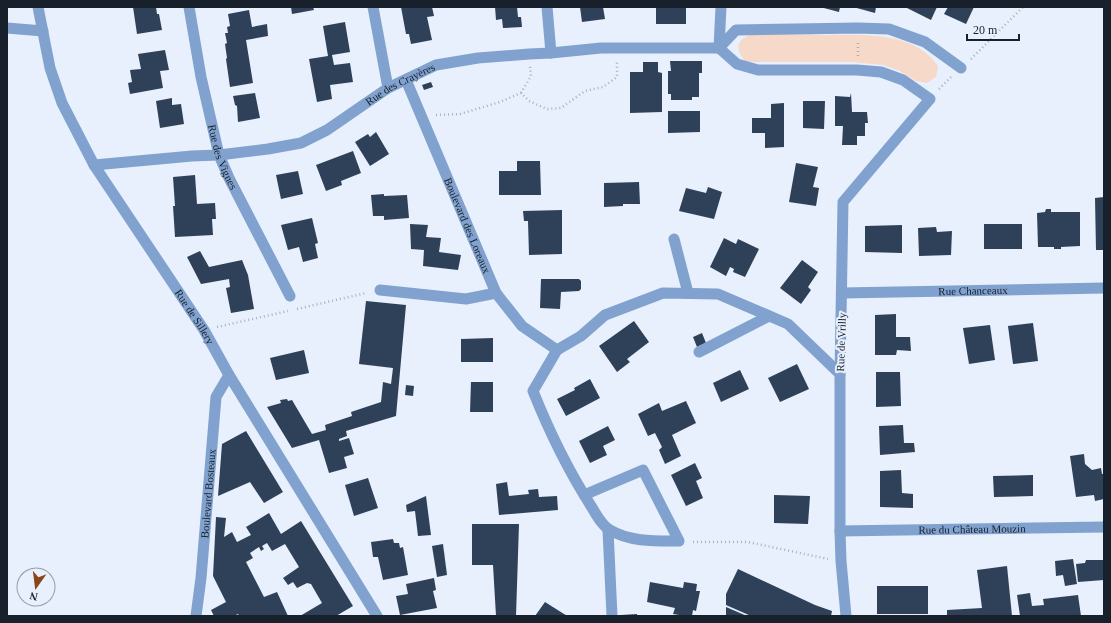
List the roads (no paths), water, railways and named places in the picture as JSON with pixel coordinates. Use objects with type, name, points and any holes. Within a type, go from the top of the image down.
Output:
[{"type":"street","name":"Rue de Sillery","points":[[38,7],[50,68],[62,103],[94,165],[204,330],[229,375],[377,616]]},
{"type":"street","name":"Rue des Vignes","points":[[189,7],[201,77],[219,155],[228,178],[290,296]]},
{"type":"street","points":[[373,7],[388,88]]},
{"type":"street","points":[[547,7],[551,53]]},
{"type":"street","points":[[719,48],[721,7]]},
{"type":"street","points":[[7,28],[43,31]]},
{"type":"street","points":[[719,48],[736,30],[888,29],[925,42],[961,68]]},
{"type":"street","name":"Rue des Crayères","points":[[94,165],[219,155],[301,144],[327,130],[388,88],[436,65],[478,58],[601,48],[719,48]]},
{"type":"street","name":"Rue de Vrilly","points":[[719,48],[737,64],[758,70],[858,70],[881,72],[903,80],[930,98],[843,202],[840,374],[840,531],[846,616]]},
{"type":"street","name":"Boulevard des Loreaux","points":[[406,80],[496,293],[522,326],[557,350]]},
{"type":"street","points":[[674,239],[688,293]]},
{"type":"street","name":"Rue Chanceaux","points":[[842,293],[1104,288]]},
{"type":"street","points":[[380,290],[466,299],[496,293]]},
{"type":"street","points":[[584,495],[643,470],[678,542],[647,541],[624,536],[608,530],[598,518],[584,495],[549,429],[533,391],[557,350],[581,336],[604,315],[663,293],[718,294],[788,324],[840,374]]},
{"type":"street","points":[[699,352],[769,316]]},
{"type":"street","name":"Boulevard Bosteaux","points":[[196,616],[201,578],[216,397],[229,375]]},
{"type":"street","name":"Rue du Château Mouzin","points":[[840,531],[1104,528]]},
{"type":"street","points":[[608,530],[612,616]]}]
